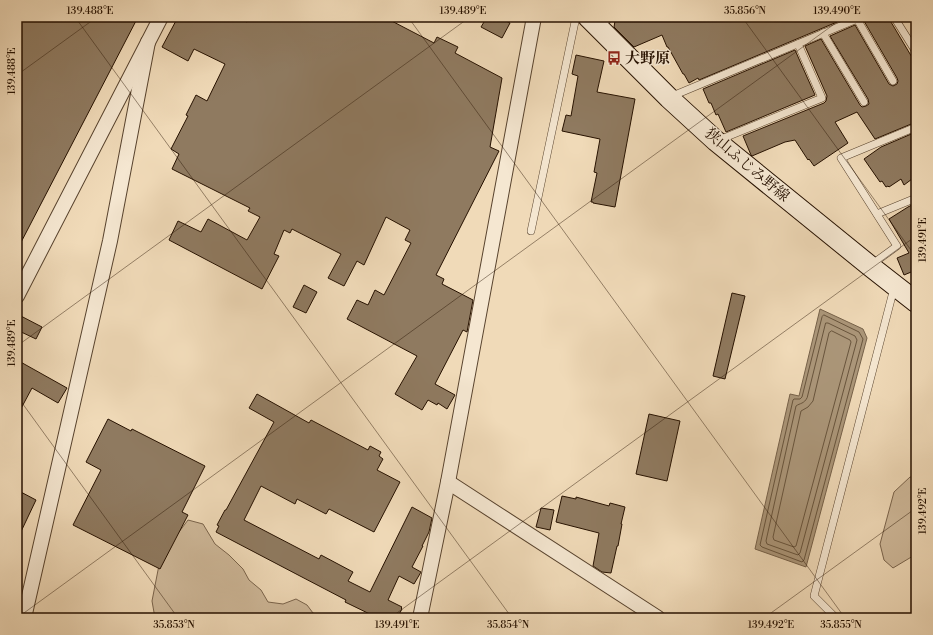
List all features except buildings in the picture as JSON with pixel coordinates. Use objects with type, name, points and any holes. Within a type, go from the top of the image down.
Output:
[{"type":"main road","name":"狭山ふじみ野線","points":[[599,19],[669,98],[716,141],[916,302]]},
{"type":"street","points":[[17,296],[161,17]]},
{"type":"street","points":[[420,618],[448,482],[534,17]]},
{"type":"street","points":[[24,618],[110,241],[148,42]]},
{"type":"street","points":[[448,482],[658,618]]},
{"type":"lane","points":[[531,231],[576,17]]},
{"type":"lane","points":[[894,17],[916,52]]},
{"type":"lane","points":[[669,98],[859,18],[893,81]]},
{"type":"lane","points":[[823,34],[864,102]]},
{"type":"lane","points":[[716,141],[822,98],[798,44]]},
{"type":"lane","points":[[870,266],[897,246],[841,158],[916,127]]},
{"type":"lane","points":[[877,214],[916,198]]},
{"type":"lane","points":[[836,618],[814,596],[895,285]]},
{"type":"shaded area","points":[[910,477],[916,477],[916,558],[913,556],[893,568],[884,560],[880,544],[894,492]]},
{"type":"shaded area","points":[[188,520],[203,524],[215,544],[243,569],[249,580],[261,590],[268,602],[283,604],[296,599],[307,605],[313,613],[323,618],[155,618],[152,601],[159,565],[176,536]]},
{"type":"water","points":[[820,309],[863,329],[867,338],[806,567],[755,549],[790,394],[799,396]]},
{"type":"place","name":"大野原","points":[[614,58]]}]
